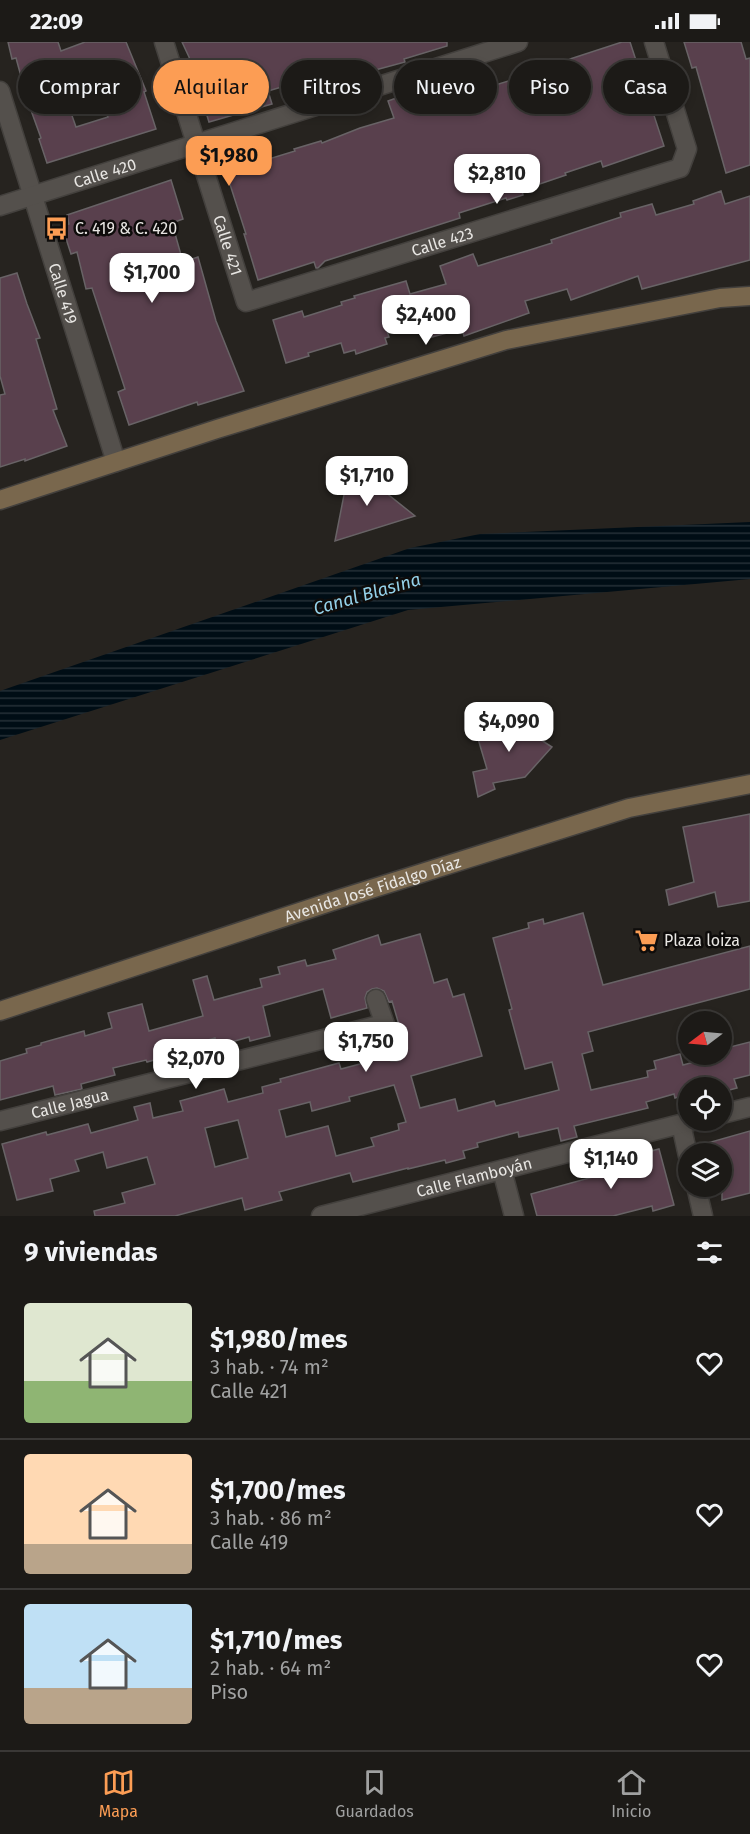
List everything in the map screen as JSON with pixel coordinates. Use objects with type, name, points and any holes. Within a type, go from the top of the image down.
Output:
[{"type":"street","name":"Calle 421","points":[[164,42],[246,302],[322,278]]},
{"type":"street","name":"Calle 420","points":[[0,206],[519,42]]},
{"type":"street","name":"Calle 423","points":[[322,278],[680,168],[687,149],[654,42]]},
{"type":"street","name":"Calle 419","points":[[0,91],[116,462]]},
{"type":"street","points":[[0,500],[506,340],[720,298],[750,296]]},
{"type":"street","name":"Avenida José Fidalgo Díaz","points":[[0,1011],[336,900],[612,813],[750,784]]},
{"type":"street","points":[[376,999],[394,1050]]},
{"type":"street","name":"Calle Jagua","points":[[0,1121],[383,1024]]},
{"type":"street","points":[[732,1112],[750,1107]]},
{"type":"street","name":"Calle Flamboyán","points":[[321,1216],[340,1214],[678,1125]]},
{"type":"street","points":[[502,1170],[514,1216]]},
{"type":"street","points":[[699,1197],[703,1216]]},
{"type":"water","name":"Canal Blasina","points":[[750,522],[750,579],[408,610],[0,740],[0,691],[410,548],[480,534]]},
{"type":"building","points":[[8,42],[58,42],[61,51],[85,42],[126,42],[133,60],[18,60],[18,65],[16,58],[12,59]]},
{"type":"building","points":[[182,42],[447,42],[447,46],[404,60],[394,60],[394,65],[382,68],[382,60],[281,60],[281,87],[269,91],[269,60],[190,60]]},
{"type":"building","points":[[622,42],[630,42],[636,60],[603,60],[603,114],[654,114],[664,146],[603,167],[601,161],[565,173],[566,175],[522,190],[523,195],[459,213],[460,218],[325,261],[318,268],[314,262],[258,280],[226,172],[394,118],[388,101],[394,99],[394,114],[497,114],[497,85],[509,81],[509,114],[591,114],[591,60],[570,59]]},
{"type":"building","points":[[684,42],[741,42],[746,59],[750,58],[750,165],[726,173],[696,67],[692,68]]},
{"type":"building","points":[[141,79],[156,129],[47,163],[39,139],[41,138],[32,114],[71,114],[76,127],[108,117],[107,114],[141,114]]},
{"type":"building","points":[[207,114],[237,114],[209,122]]},
{"type":"building","points":[[171,180],[183,219],[172,223],[183,262],[198,257],[216,321],[244,391],[198,405],[197,402],[129,425],[118,392],[125,389],[92,288],[86,289],[77,252],[71,254],[62,226],[69,224],[67,215]]},
{"type":"building","points":[[721,191],[725,204],[750,196],[750,260],[642,289],[638,276],[571,300],[567,289],[525,301],[529,313],[464,336],[462,329],[428,338],[423,320],[387,331],[389,337],[385,338],[387,344],[356,354],[355,350],[344,353],[341,343],[308,353],[309,356],[286,363],[273,320],[302,311],[304,317],[342,305],[341,302],[355,298],[354,296],[406,281],[410,294],[446,284],[440,266],[473,254],[478,266],[552,243],[551,240],[621,217],[620,213],[652,204],[656,215],[694,204],[693,201]]},
{"type":"building","points":[[17,273],[40,338],[36,339],[57,409],[53,410],[67,446],[0,467],[0,395],[5,394],[0,376],[0,278]]},
{"type":"building","points":[[350,464],[415,516],[335,541]]},
{"type":"building","points":[[532,717],[541,740],[552,747],[525,777],[493,783],[495,789],[478,797],[473,772],[487,769],[476,732]]},
{"type":"building","points":[[750,814],[750,901],[718,907],[715,892],[669,905],[666,890],[694,882],[683,827]]},
{"type":"building","points":[[583,913],[603,985],[750,946],[750,989],[588,1032],[593,1051],[582,1054],[591,1090],[648,1077],[647,1071],[656,1069],[654,1061],[678,1055],[678,1065],[732,1065],[732,1046],[750,1042],[750,1075],[734,1079],[737,1088],[732,1089],[732,1077],[678,1077],[678,1097],[675,1098],[674,1094],[646,1102],[648,1108],[574,1126],[577,1137],[561,1141],[558,1128],[519,1137],[518,1132],[477,1143],[478,1147],[463,1151],[465,1158],[446,1163],[445,1160],[353,1182],[350,1173],[279,1192],[282,1200],[245,1210],[242,1198],[175,1216],[95,1216],[94,1211],[125,1203],[122,1193],[155,1184],[147,1157],[107,1168],[103,1152],[75,1160],[79,1171],[50,1179],[53,1191],[17,1200],[2,1144],[88,1124],[91,1133],[138,1120],[134,1107],[150,1103],[153,1118],[183,1111],[180,1101],[224,1089],[228,1102],[263,1093],[262,1087],[281,1082],[280,1079],[339,1063],[341,1069],[386,1057],[391,1061],[397,1061],[407,1052],[392,1001],[389,1002],[384,991],[377,988],[367,992],[365,998],[367,1008],[331,1018],[323,989],[263,1006],[270,1036],[250,1041],[249,1037],[217,1046],[215,1038],[178,1049],[179,1053],[113,1068],[115,1075],[81,1084],[82,1089],[55,1095],[53,1086],[0,1100],[0,1061],[27,1053],[26,1049],[41,1045],[41,1043],[84,1031],[85,1036],[112,1028],[108,1013],[142,1004],[149,1031],[203,1016],[193,980],[207,976],[214,1000],[262,987],[260,979],[280,974],[278,967],[305,960],[307,966],[336,959],[333,950],[378,935],[381,945],[420,934],[434,983],[447,979],[453,997],[464,994],[482,1056],[411,1076],[420,1108],[455,1099],[458,1111],[494,1101],[496,1106],[559,1090],[552,1062],[525,1069],[493,938],[529,928],[528,923],[543,919],[544,924]],"holes":[[[394,1085],[406,1122],[398,1124],[399,1130],[371,1138],[374,1146],[336,1156],[328,1126],[286,1137],[279,1110],[310,1102],[312,1111],[350,1101],[349,1097]],[[238,1120],[248,1158],[215,1167],[205,1128]]]},
{"type":"building","points":[[750,1131],[750,1193],[722,1200],[722,1197],[732,1197],[732,1143],[708,1143]]},
{"type":"building","points":[[659,1149],[674,1205],[653,1211],[652,1206],[613,1216],[537,1216],[531,1194],[593,1177],[590,1167]]},
{"type":"place","name":"C. 419 & C. 420","points":[[57,228]]},
{"type":"place","name":"Plaza loiza","points":[[646,940]]}]
